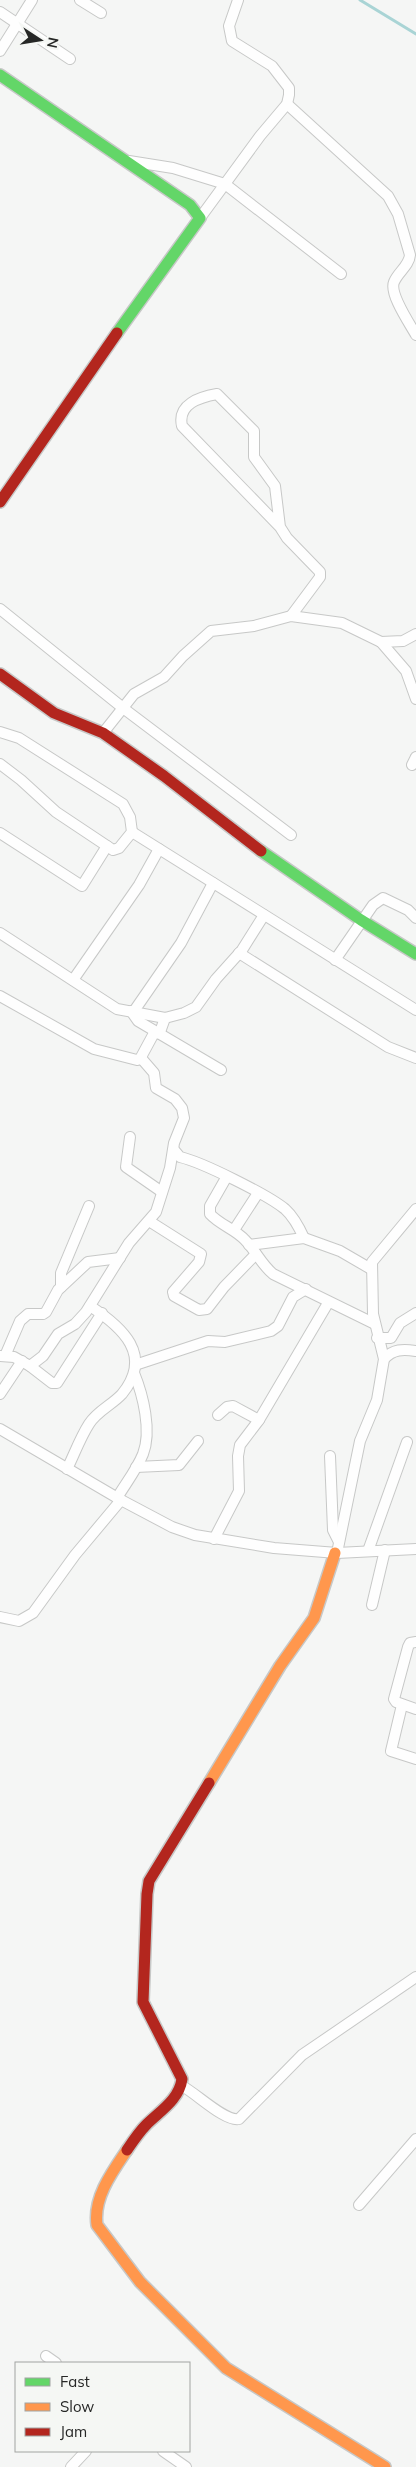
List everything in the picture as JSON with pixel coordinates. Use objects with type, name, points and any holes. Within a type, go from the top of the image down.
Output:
[{"type":"street","points":[[0,51],[32,0]]},
{"type":"street","points":[[80,0],[101,13]]},
{"type":"street","points":[[0,502],[173,253],[260,136],[287,104],[289,88],[272,66],[232,41],[229,26],[238,0]]},
{"type":"street","points":[[0,12],[70,59]]},
{"type":"street","points":[[0,75],[190,205],[200,218]]},
{"type":"street","points":[[287,104],[388,196],[398,214],[410,255],[409,262],[394,281],[394,290],[401,309],[416,335]]},
{"type":"street","points":[[126,161],[173,168],[225,184],[341,274]]},
{"type":"street","points":[[280,527],[276,488],[254,457],[252,429],[217,394],[189,403],[184,409],[182,426],[280,527],[287,538],[320,572],[320,577],[291,616]]},
{"type":"street","points":[[0,609],[123,708],[291,835]]},
{"type":"street","points":[[103,733],[134,694],[164,678],[183,656],[211,631],[254,626],[291,616],[342,623],[381,642],[406,671],[416,699]]},
{"type":"street","points":[[381,642],[403,642],[416,634]]},
{"type":"street","points":[[0,674],[54,713],[103,733],[164,776],[245,840],[362,920],[416,954]]},
{"type":"street","points":[[0,732],[19,738],[123,804],[130,817],[132,832],[117,849],[113,850],[52,809],[21,780],[0,764]]},
{"type":"street","points":[[132,832],[416,1010]]},
{"type":"street","points":[[0,833],[80,886],[86,884],[107,846]]},
{"type":"street","points":[[73,980],[139,885],[160,849]]},
{"type":"street","points":[[132,1011],[180,943],[213,884]]},
{"type":"street","points":[[335,960],[375,903],[386,898],[408,910],[416,918]]},
{"type":"street","points":[[0,933],[117,1009],[165,1018],[184,1014],[196,1006],[239,953],[264,915]]},
{"type":"street","points":[[239,953],[388,1047],[416,1058]]},
{"type":"street","points":[[0,996],[94,1049],[137,1060],[141,1058],[153,1034],[160,1032]]},
{"type":"street","points":[[132,1011],[138,1021],[160,1032],[221,1070]]},
{"type":"street","points":[[160,1032],[165,1018]]},
{"type":"street","points":[[0,1394],[26,1363],[43,1356],[58,1334],[75,1324],[90,1306],[138,1232],[156,1212],[174,1150],[174,1143],[184,1118],[182,1108],[175,1099],[156,1088],[154,1073],[141,1058]]},
{"type":"street","points":[[130,1137],[126,1168],[162,1192]]},
{"type":"street","points":[[174,1150],[180,1157],[258,1193],[286,1210],[297,1222],[304,1238]]},
{"type":"street","points":[[226,1178],[209,1210],[215,1219],[234,1230],[273,1274],[375,1324]]},
{"type":"street","points":[[234,1230],[258,1193]]},
{"type":"street","points":[[61,1288],[61,1273],[89,1206]]},
{"type":"street","points":[[382,2466],[226,2368],[140,2282],[97,2225],[97,2205],[116,2169],[141,2130],[159,2110],[179,2093],[182,2086],[182,2079],[143,2002],[146,1894],[149,1881],[280,1666],[314,1618],[337,1549],[360,1442],[377,1400],[384,1359],[375,1324],[371,1269],[379,1253],[416,1209]]},
{"type":"street","points":[[149,1220],[200,1254],[198,1262],[173,1292],[174,1296],[200,1310],[207,1308],[256,1254]]},
{"type":"street","points":[[249,1245],[304,1238],[340,1251],[371,1269]]},
{"type":"street","points":[[102,1313],[56,1383],[52,1383],[26,1363],[2,1356],[20,1321],[28,1314],[43,1314],[46,1312],[61,1288],[88,1262],[120,1258]]},
{"type":"street","points":[[66,1469],[89,1424],[121,1395],[135,1369],[208,1341],[225,1342],[271,1331],[278,1326],[293,1297],[306,1289]]},
{"type":"street","points":[[214,1538],[238,1491],[240,1444],[259,1420],[328,1302]]},
{"type":"street","points":[[0,1617],[19,1620],[33,1613],[119,1499],[144,1452],[147,1440],[140,1387],[135,1369],[134,1350],[115,1323],[90,1306]]},
{"type":"street","points":[[391,1338],[400,1323],[416,1313]]},
{"type":"street","points":[[378,1338],[391,1338],[403,1349]]},
{"type":"street","points":[[384,1359],[390,1352],[403,1349],[416,1351]]},
{"type":"street","points":[[218,1415],[227,1407],[233,1406],[259,1420]]},
{"type":"street","points":[[0,1429],[66,1469],[172,1527],[214,1538],[274,1548],[368,1551],[416,1549]]},
{"type":"street","points":[[136,1467],[179,1465],[198,1441]]},
{"type":"street","points":[[368,1551],[407,1442]]},
{"type":"street","points":[[330,1456],[333,1530],[337,1549]]},
{"type":"street","points":[[372,1606],[385,1550]]},
{"type":"street","points":[[416,1642],[410,1643],[408,1647],[394,1699],[402,1705],[416,1709]]},
{"type":"street","points":[[402,1705],[391,1751],[416,1758]]},
{"type":"street","points":[[182,2086],[194,2092],[228,2118],[239,2119],[302,2054],[416,1978]]},
{"type":"street","points":[[358,2205],[416,2139]]},
{"type":"street","points":[[46,2356],[55,2362]]},
{"type":"street","points":[[72,2467],[85,2452]]},
{"type":"street","points":[[164,2452],[186,2467]]},
{"type":"waterway","points":[[360,0],[416,34]]},
{"type":"traffic: fast","points":[[0,75],[190,205],[200,218],[117,333]]},
{"type":"traffic: fast","points":[[261,851],[361,920],[416,954]]},
{"type":"traffic: slow","points":[[209,1783],[280,1666],[314,1618],[335,1553]]},
{"type":"traffic: slow","points":[[127,2150],[110,2176],[101,2195],[98,2205],[97,2225],[140,2282],[226,2368],[385,2467]]},
{"type":"traffic: jam","points":[[0,502],[117,333]]},
{"type":"traffic: jam","points":[[0,674],[54,713],[103,733],[164,776],[261,851]]},
{"type":"traffic: jam","points":[[127,2150],[143,2128],[173,2099],[182,2079],[143,2002],[147,1894],[149,1881],[209,1783]]}]
